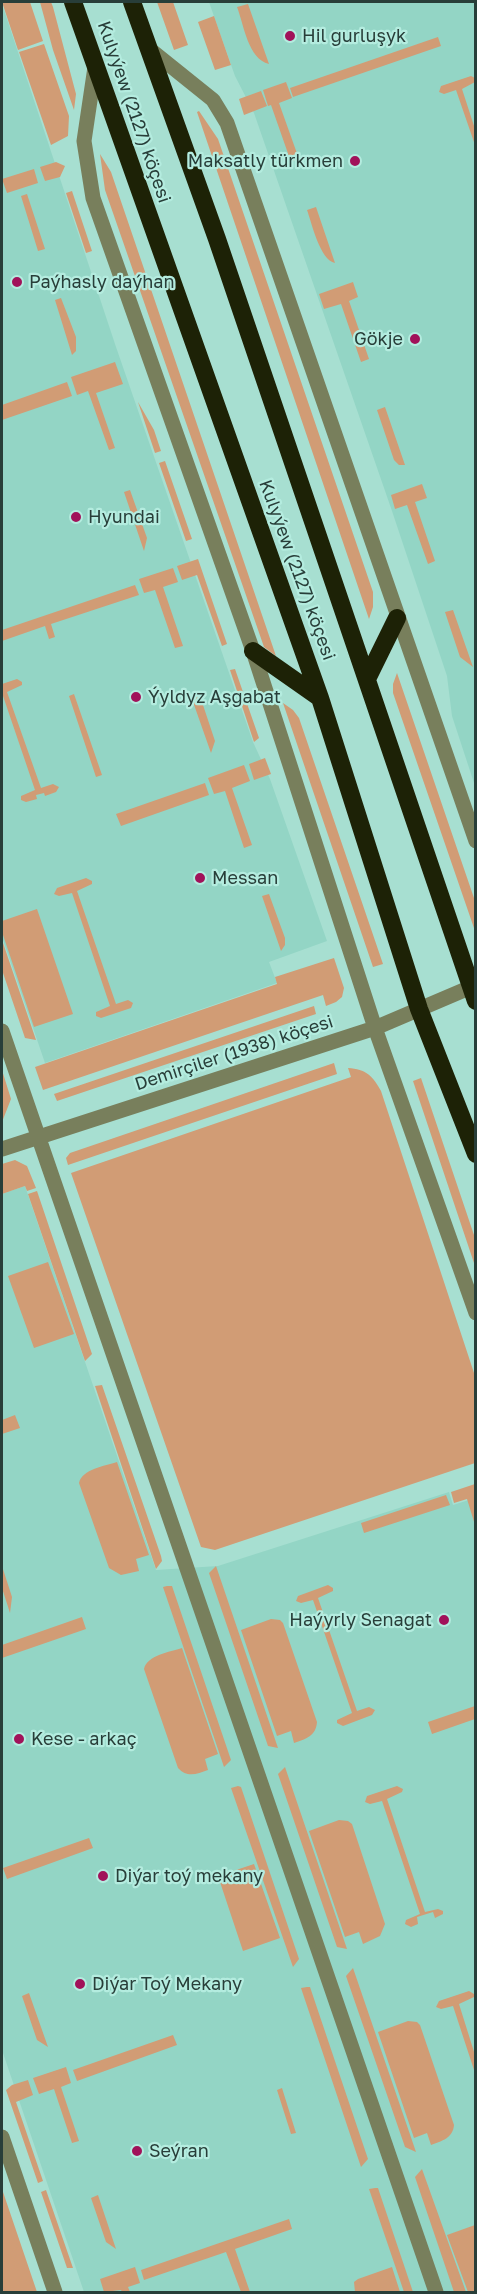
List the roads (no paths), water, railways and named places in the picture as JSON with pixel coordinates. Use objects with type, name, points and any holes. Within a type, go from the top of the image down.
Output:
[{"type":"highway","name":"Kulyýew (2127) köçesi","points":[[73,2],[321,698],[419,1009],[476,1154]]},
{"type":"highway","name":"Kulyýew (2127) köçesi","points":[[132,2],[217,239],[474,991]]},
{"type":"highway","points":[[367,679],[397,618]]},
{"type":"highway","points":[[253,651],[321,698]]},
{"type":"street","points":[[147,47],[213,100],[227,123],[476,841]]},
{"type":"street","points":[[95,68],[84,141],[93,198],[253,651],[375,1028],[476,1313]]},
{"type":"street","name":"Demirçiler (1938) köçesi","points":[[2,1149],[375,1028],[419,1009],[474,991]]},
{"type":"street","points":[[2,1031],[436,2292]]},
{"type":"street","points":[[2,2137],[55,2292]]},
{"type":"place","name":"Hil gurluşyk","points":[[290,36]]},
{"type":"place","name":"Maksatly türkmen","points":[[355,161]]},
{"type":"place","name":"Paýhasly daýhan","points":[[17,282]]},
{"type":"place","name":"Gökje","points":[[415,339]]},
{"type":"place","name":"Hyundai","points":[[76,517]]},
{"type":"place","name":"Ýyldyz Aşgabat","points":[[136,697]]},
{"type":"place","name":"Messan","points":[[200,878]]},
{"type":"place","name":"Haýyrly Senagat","points":[[444,1620]]},
{"type":"place","name":"Kese - arkaç","points":[[19,1739]]},
{"type":"place","name":"Diýar toý mekany","points":[[103,1876]]},
{"type":"place","name":"Diýar Toý Mekany","points":[[80,1984]]},
{"type":"place","name":"Seýran","points":[[137,2151]]}]
